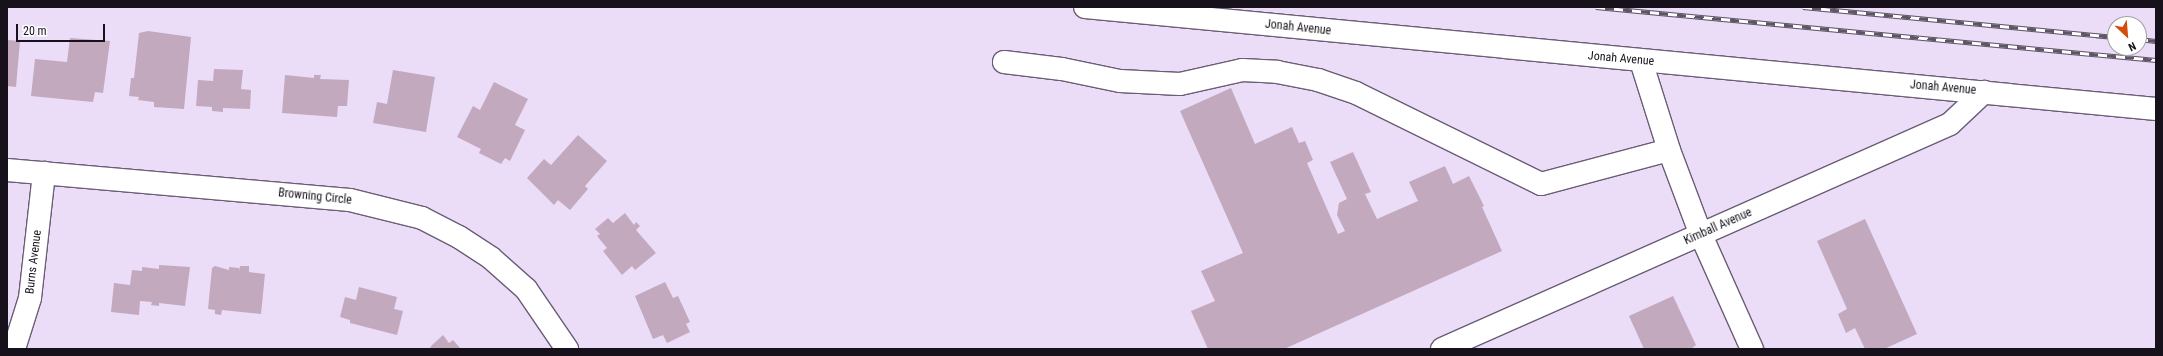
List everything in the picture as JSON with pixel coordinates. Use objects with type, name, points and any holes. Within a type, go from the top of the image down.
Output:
[{"type":"street","name":"Jonah Avenue","points":[[1085,7],[1641,61],[1984,92],[2156,110]]},
{"type":"street","points":[[1641,61],[1669,150],[1701,235],[1752,349]]},
{"type":"street","points":[[1004,62],[1062,69],[1120,82],[1180,84],[1242,70],[1277,72],[1318,80],[1356,93],[1541,184],[1669,150]]},
{"type":"street","name":"Kimball Avenue","points":[[1442,349],[1950,124],[1984,92]]},
{"type":"street","name":"Browning Circle","points":[[7,170],[350,200],[422,218],[459,237],[491,258],[526,289],[567,349]]},
{"type":"street","name":"Burns Avenue","points":[[14,349],[30,298],[44,173]]},
{"type":"building","points":[[148,31],[191,37],[184,109],[154,107],[154,102],[138,100],[139,97],[129,96],[131,78],[134,78],[139,33]]},
{"type":"building","points":[[70,38],[110,41],[103,93],[95,92],[93,102],[31,96],[35,59],[67,62]]},
{"type":"building","points":[[7,40],[20,41],[16,87],[7,86]]},
{"type":"building","points":[[214,69],[243,70],[241,89],[251,90],[250,109],[223,108],[223,112],[212,111],[212,107],[196,106],[198,80],[213,81]]},
{"type":"building","points":[[393,70],[435,77],[426,132],[373,123],[377,102],[387,104]]},
{"type":"building","points":[[285,75],[314,78],[314,75],[321,75],[320,79],[349,80],[347,106],[338,106],[337,117],[282,113]]},
{"type":"building","points":[[494,82],[528,99],[515,125],[525,130],[510,161],[505,158],[501,164],[479,153],[481,149],[457,137],[473,106],[480,110]]},
{"type":"building","points":[[1231,88],[1255,144],[1292,127],[1299,143],[1305,141],[1313,160],[1307,163],[1338,234],[1345,231],[1337,215],[1339,203],[1347,199],[1330,162],[1353,152],[1371,192],[1365,194],[1377,219],[1418,201],[1409,182],[1445,166],[1453,184],[1469,176],[1484,206],[1482,207],[1502,251],[1284,349],[1208,349],[1191,311],[1215,301],[1201,271],[1243,253],[1180,111]]},
{"type":"building","points":[[578,135],[607,161],[585,186],[588,189],[570,210],[558,200],[554,205],[527,178],[544,159],[551,165]]},
{"type":"building","points":[[625,213],[634,225],[636,222],[640,226],[636,230],[656,253],[635,270],[632,266],[622,275],[603,251],[607,248],[597,236],[600,234],[595,229],[608,218],[613,223]]},
{"type":"building","points":[[1865,219],[1917,334],[1884,349],[1865,349],[1855,328],[1846,333],[1838,314],[1847,309],[1817,241]]},
{"type":"building","points":[[159,265],[190,267],[185,306],[159,303],[159,306],[151,305],[152,302],[140,301],[139,315],[111,312],[114,283],[130,285],[132,270],[142,271],[142,267],[159,269]]},
{"type":"building","points":[[215,266],[229,270],[229,267],[239,268],[239,271],[240,266],[249,266],[249,272],[265,274],[261,314],[222,310],[221,315],[215,314],[215,310],[208,309],[212,268]]},
{"type":"building","points":[[665,282],[673,298],[678,296],[690,322],[686,324],[690,332],[667,343],[663,335],[653,339],[635,296]]},
{"type":"building","points":[[359,287],[397,297],[394,309],[403,311],[397,335],[350,323],[350,320],[340,317],[345,297],[356,300]]},
{"type":"building","points":[[1673,296],[1696,345],[1691,349],[1644,349],[1629,316]]},
{"type":"building","points":[[443,335],[449,343],[453,340],[461,349],[432,349],[430,347]]},
{"type":"railway","points":[[1596,7],[2156,60]]},
{"type":"railway","points":[[1803,7],[2107,36]]},
{"type":"railway","points":[[2147,40],[2156,41]]}]
